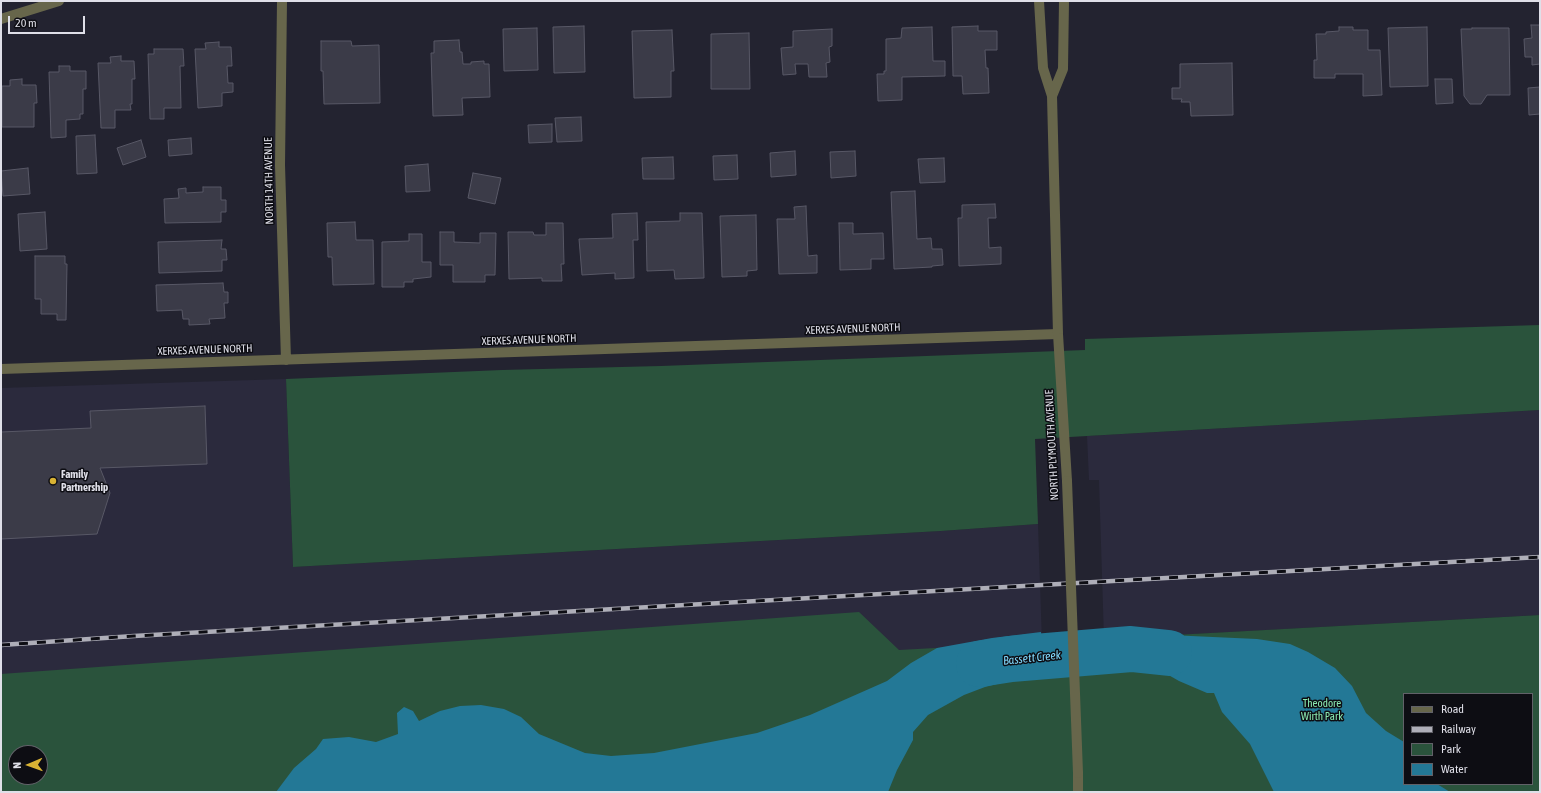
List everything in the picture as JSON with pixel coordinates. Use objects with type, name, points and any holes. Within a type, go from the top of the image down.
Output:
[{"type":"street","points":[[1,19],[59,1]]},
{"type":"street","name":"NORTH 14TH AVENUE","points":[[282,1],[280,165],[286,360]]},
{"type":"street","name":"NORTH PLYMOUTH AVENUE","points":[[1039,1],[1043,68],[1052,96],[1058,334],[1067,481],[1078,792]]},
{"type":"street","name":"NORTH PLYMOUTH AVENUE","points":[[1052,96],[1063,69],[1064,1]]},
{"type":"street","name":"XERXES AVENUE NORTH","points":[[1,369],[1058,334]]},
{"type":"shaded area","points":[[286,379],[293,567],[941,531],[1038,524],[1042,643],[1,702],[1,388]]},
{"type":"shaded area","points":[[1540,410],[1540,615],[1104,639],[1099,480],[1089,480],[1087,436]]},
{"type":"green space","points":[[1540,325],[1540,410],[1035,439],[1038,524],[941,531],[293,567],[286,379],[1085,350],[1085,339]]},
{"type":"green space","name":"Theodore Wirth Park","points":[[859,612],[899,650],[1540,615],[1540,792],[1,792],[1,674]]},
{"type":"water","points":[[1041,632],[1043,675],[985,687],[964,695],[928,715],[913,732],[913,740],[897,770],[888,792],[276,792],[294,768],[316,749],[323,739],[349,737],[376,742],[398,734],[397,713],[404,707],[413,711],[419,721],[440,711],[460,706],[481,705],[504,709],[521,717],[539,734],[585,753],[611,756],[654,753],[757,733],[810,715],[887,681],[911,663],[937,648],[992,638]]},
{"type":"water","points":[[1125,633],[1257,639],[1290,644],[1308,652],[1335,668],[1352,686],[1366,713],[1386,731],[1403,741],[1403,785],[1439,785],[1450,792],[1274,792],[1250,744],[1222,712],[1214,693],[1207,693],[1179,681],[1158,669],[1145,670],[1121,662],[1105,666],[1104,634]]},
{"type":"building","points":[[1531,25],[1540,25],[1540,64],[1532,65],[1532,57],[1525,57],[1524,39],[1532,38]]},
{"type":"building","points":[[584,26],[585,72],[554,73],[553,27]]},
{"type":"building","points":[[978,26],[978,31],[997,31],[997,50],[985,50],[986,68],[988,68],[989,93],[963,94],[962,76],[953,76],[952,27]]},
{"type":"building","points":[[932,27],[933,61],[945,61],[945,76],[902,77],[902,100],[878,101],[877,74],[884,74],[884,71],[886,71],[886,39],[901,38],[902,28]]},
{"type":"building","points":[[1339,27],[1353,27],[1353,30],[1368,30],[1368,50],[1380,50],[1382,95],[1363,96],[1363,74],[1335,74],[1335,78],[1314,78],[1314,60],[1317,60],[1316,34],[1326,34],[1326,32],[1339,31]]},
{"type":"building","points":[[1427,27],[1428,86],[1390,87],[1388,28]]},
{"type":"building","points":[[537,28],[538,70],[504,71],[503,29]]},
{"type":"building","points":[[1509,28],[1510,95],[1487,95],[1481,104],[1470,104],[1464,96],[1461,29]]},
{"type":"building","points":[[832,29],[832,46],[829,47],[830,62],[826,63],[827,77],[809,77],[808,64],[795,64],[796,74],[783,75],[781,48],[793,47],[793,31]]},
{"type":"building","points":[[672,30],[674,71],[671,71],[671,97],[634,98],[632,31]]},
{"type":"building","points":[[749,33],[750,89],[711,89],[711,34]]},
{"type":"building","points":[[459,40],[463,64],[484,61],[484,64],[489,64],[490,97],[462,98],[463,115],[433,116],[431,53],[434,53],[434,41]]},
{"type":"building","points":[[321,41],[351,41],[352,46],[379,45],[380,103],[324,104],[323,71],[321,71]]},
{"type":"building","points":[[219,42],[219,47],[231,47],[232,66],[227,66],[228,83],[233,83],[233,92],[222,93],[222,106],[198,108],[195,49],[206,49],[205,43]]},
{"type":"building","points":[[154,49],[183,49],[184,66],[180,66],[181,108],[164,108],[164,119],[150,119],[148,54],[154,54]]},
{"type":"building","points":[[121,56],[121,61],[134,61],[135,79],[132,79],[131,110],[115,110],[115,128],[101,128],[98,63],[111,63],[110,57]]},
{"type":"building","points":[[1232,63],[1233,115],[1191,116],[1190,102],[1181,102],[1182,99],[1172,99],[1172,88],[1180,88],[1180,64]]},
{"type":"building","points":[[59,66],[70,66],[70,71],[86,71],[86,89],[83,89],[83,114],[80,114],[80,119],[66,120],[66,137],[51,138],[49,72],[59,72]]},
{"type":"building","points":[[22,79],[22,85],[36,85],[37,103],[34,103],[34,127],[2,127],[2,86],[10,86],[10,80]]},
{"type":"building","points":[[1435,79],[1452,79],[1453,103],[1436,104]]},
{"type":"building","points":[[1540,87],[1540,114],[1529,115],[1528,88]]},
{"type":"building","points":[[581,117],[582,141],[557,142],[555,118]]},
{"type":"building","points":[[552,124],[552,142],[529,143],[528,125]]},
{"type":"building","points":[[95,135],[97,173],[77,174],[76,136]]},
{"type":"building","points":[[191,138],[192,154],[169,156],[168,140]]},
{"type":"building","points":[[141,140],[146,157],[123,165],[117,148]]},
{"type":"building","points":[[795,151],[796,175],[771,177],[770,153]]},
{"type":"building","points":[[855,151],[856,176],[831,178],[830,152]]},
{"type":"building","points":[[737,155],[738,179],[714,180],[713,156]]},
{"type":"building","points":[[673,157],[674,179],[643,179],[642,158]]},
{"type":"building","points":[[944,158],[945,182],[920,183],[918,159]]},
{"type":"building","points":[[428,164],[430,191],[406,192],[405,166]]},
{"type":"building","points":[[28,168],[30,194],[3,196],[1,171]]},
{"type":"building","points":[[473,173],[501,178],[495,204],[468,198]]},
{"type":"building","points":[[203,187],[221,187],[221,200],[226,200],[226,212],[221,212],[221,222],[165,223],[164,199],[179,198],[178,189],[186,188],[186,193],[203,192]]},
{"type":"building","points":[[915,191],[917,239],[931,238],[932,249],[942,249],[943,265],[894,269],[891,192]]},
{"type":"building","points":[[995,204],[996,218],[988,218],[989,248],[1001,247],[1001,264],[959,266],[958,218],[962,218],[962,205]]},
{"type":"building","points":[[806,206],[808,256],[817,255],[817,273],[779,274],[777,219],[795,219],[794,207]]},
{"type":"building","points":[[45,212],[47,249],[20,251],[18,214]]},
{"type":"building","points":[[637,213],[638,240],[633,240],[634,278],[615,279],[615,273],[582,275],[579,239],[613,238],[612,214]]},
{"type":"building","points":[[680,213],[702,213],[704,278],[675,279],[674,270],[647,271],[646,222],[680,221]]},
{"type":"building","points":[[756,215],[757,270],[747,271],[747,276],[722,277],[720,216]]},
{"type":"building","points":[[355,222],[356,240],[373,240],[374,284],[333,285],[332,257],[328,257],[327,223]]},
{"type":"building","points":[[546,223],[563,223],[564,264],[561,264],[562,281],[542,281],[542,278],[509,279],[508,232],[533,232],[534,235],[546,235]]},
{"type":"building","points":[[839,223],[853,223],[853,234],[883,233],[884,259],[871,259],[871,269],[840,270]]},
{"type":"building","points":[[440,232],[454,232],[454,242],[480,243],[480,233],[496,233],[495,275],[485,275],[485,282],[453,282],[453,265],[440,265]]},
{"type":"building","points":[[409,234],[422,234],[422,262],[431,262],[431,277],[413,279],[413,282],[404,282],[404,287],[382,287],[382,242],[409,241]]},
{"type":"building","points":[[222,240],[221,249],[226,249],[227,260],[222,260],[222,271],[159,273],[158,242]]},
{"type":"building","points":[[35,256],[65,256],[65,264],[67,264],[66,320],[57,320],[57,314],[41,314],[41,299],[35,299]]},
{"type":"building","points":[[223,283],[224,292],[228,292],[228,303],[224,303],[225,318],[209,319],[210,324],[189,325],[189,319],[183,319],[182,310],[157,311],[156,285]]},
{"type":"building","name":"Family Partnership","points":[[205,406],[207,464],[100,468],[110,493],[97,534],[1,539],[1,432],[91,428],[90,411]]},
{"type":"waterway","name":"Bassett Creek","points":[[979,664],[1011,659],[1131,649],[1169,653]]},
{"type":"railway","points":[[1,645],[134,636],[1540,557]]},
{"type":"place","name":"Family Partnership","points":[[53,481]]}]
